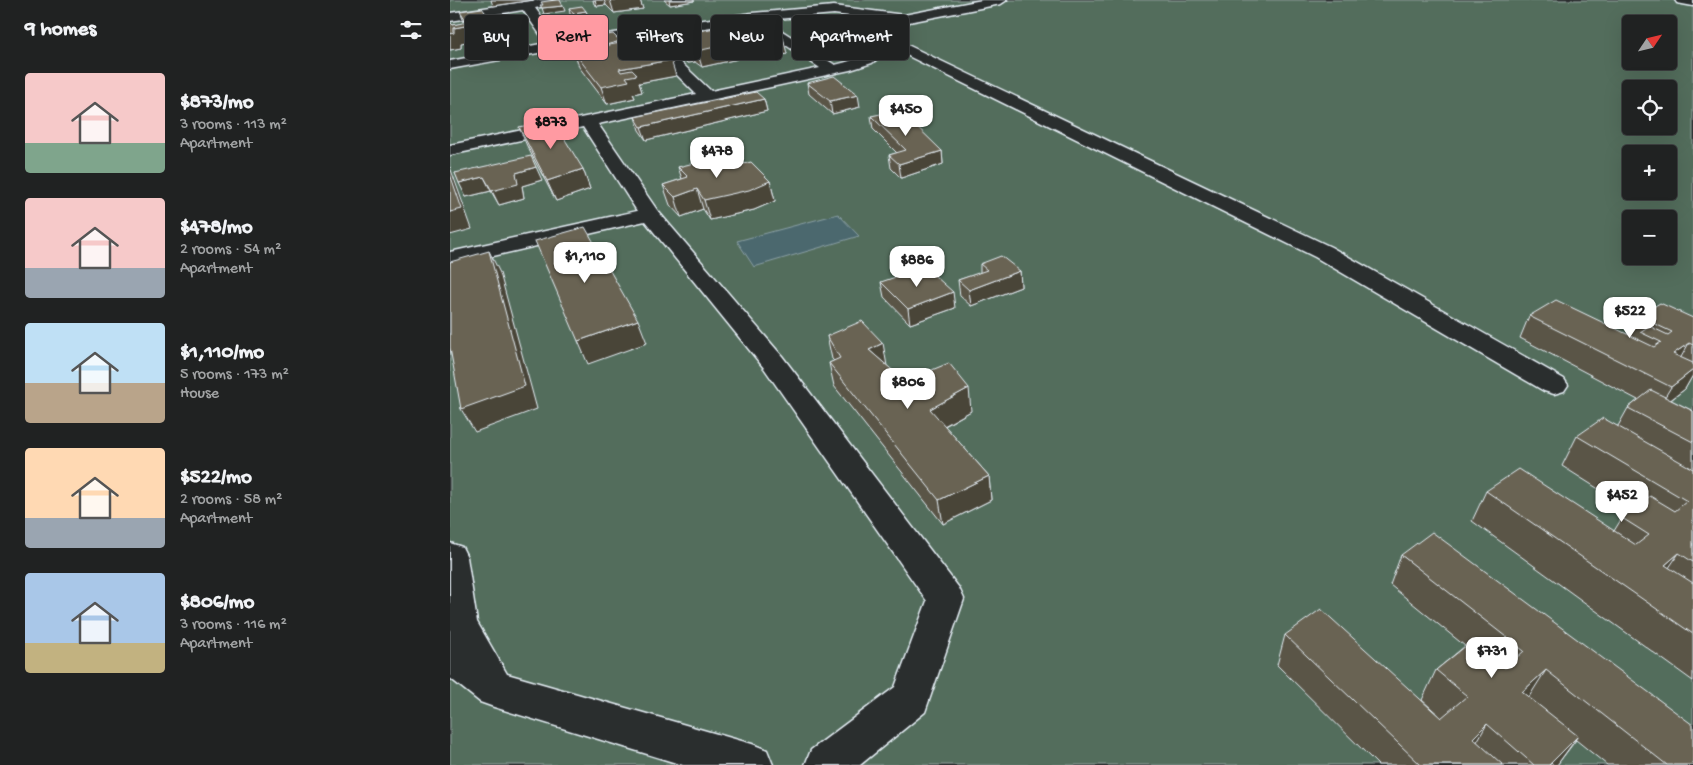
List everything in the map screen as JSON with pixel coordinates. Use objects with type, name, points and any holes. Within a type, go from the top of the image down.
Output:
[{"type":"street","points":[[450,16],[527,6],[550,0]]},
{"type":"street","points":[[909,18],[1002,0]]},
{"type":"street","points":[[1681,0],[1693,2]]},
{"type":"street","points":[[527,6],[538,22]]},
{"type":"street","points":[[775,15],[834,10],[873,15]]},
{"type":"street","points":[[782,37],[833,70]]},
{"type":"street","points":[[450,65],[538,49]]},
{"type":"street","points":[[909,51],[1323,252],[1554,385]]},
{"type":"street","points":[[670,60],[707,96]]},
{"type":"street","points":[[450,150],[852,66],[864,60]]},
{"type":"street","points":[[587,121],[650,214],[773,362],[946,599],[911,699],[826,765]]},
{"type":"street","points":[[450,260],[650,214]]},
{"type":"street","points":[[450,556],[459,624],[494,690]]},
{"type":"street","points":[[450,655],[494,690],[752,765]]},
{"type":"green space","points":[[450,0],[1693,0],[1693,765],[450,765]]},
{"type":"water","points":[[838,214],[859,236],[754,267],[737,241]]},
{"type":"building","points":[[560,0],[563,6],[542,8],[540,5],[543,5],[541,2]]},
{"type":"building","points":[[582,6],[586,11],[573,13],[569,8]]},
{"type":"building","points":[[482,8],[487,15],[465,15],[465,19],[460,11]]},
{"type":"building","points":[[450,22],[453,25],[465,22],[465,26],[454,28],[454,33],[450,34]]},
{"type":"building","points":[[711,29],[711,48],[701,50],[701,31]]},
{"type":"building","points":[[613,34],[618,42],[608,44],[608,35]]},
{"type":"building","points":[[618,44],[618,60],[671,60],[619,69],[621,72],[632,70],[637,75],[626,77],[629,81],[601,87],[580,60],[608,60],[608,45]]},
{"type":"building","points":[[834,76],[858,95],[830,101],[807,83]]},
{"type":"building","points":[[756,92],[764,99],[641,127],[635,117]]},
{"type":"building","points":[[900,110],[942,151],[899,164],[889,155],[906,150],[871,116]]},
{"type":"building","points":[[553,120],[583,169],[547,181],[519,127]]},
{"type":"building","points":[[531,156],[536,167],[516,173],[518,184],[492,191],[484,177],[459,183],[455,173]]},
{"type":"building","points":[[723,156],[733,167],[751,162],[770,181],[749,190],[704,200],[697,189],[675,197],[663,185],[688,177],[678,167]]},
{"type":"building","points":[[450,174],[462,209],[450,212]]},
{"type":"building","points":[[585,227],[638,320],[578,341],[535,241]]},
{"type":"building","points":[[489,251],[525,386],[461,409],[450,348],[450,262]]},
{"type":"building","points":[[1001,256],[1020,271],[969,290],[958,280],[987,270],[980,264]]},
{"type":"building","points":[[925,267],[953,292],[908,309],[881,282]]},
{"type":"building","points":[[1556,300],[1654,347],[1661,342],[1640,332],[1649,326],[1668,335],[1672,332],[1638,316],[1660,303],[1693,318],[1693,345],[1689,343],[1673,354],[1693,363],[1693,370],[1671,387],[1529,316]]},
{"type":"building","points":[[862,321],[883,343],[869,350],[905,381],[949,363],[969,388],[930,409],[989,476],[939,500],[829,363],[840,358],[827,336]]},
{"type":"building","points":[[1651,390],[1693,411],[1693,442],[1628,408]]},
{"type":"building","points":[[1603,418],[1693,469],[1693,562],[1679,553],[1665,565],[1693,583],[1693,634],[1486,491],[1519,469],[1636,545],[1649,535],[1622,518],[1650,496],[1675,511],[1687,501],[1577,436]]},
{"type":"building","points":[[1432,532],[1693,725],[1693,765],[1667,765],[1546,670],[1522,692],[1578,736],[1549,765],[1534,765],[1487,724],[1473,738],[1503,765],[1421,765],[1285,635],[1321,609],[1441,718],[1467,696],[1436,670],[1472,641],[1505,668],[1524,651],[1401,555]]}]
